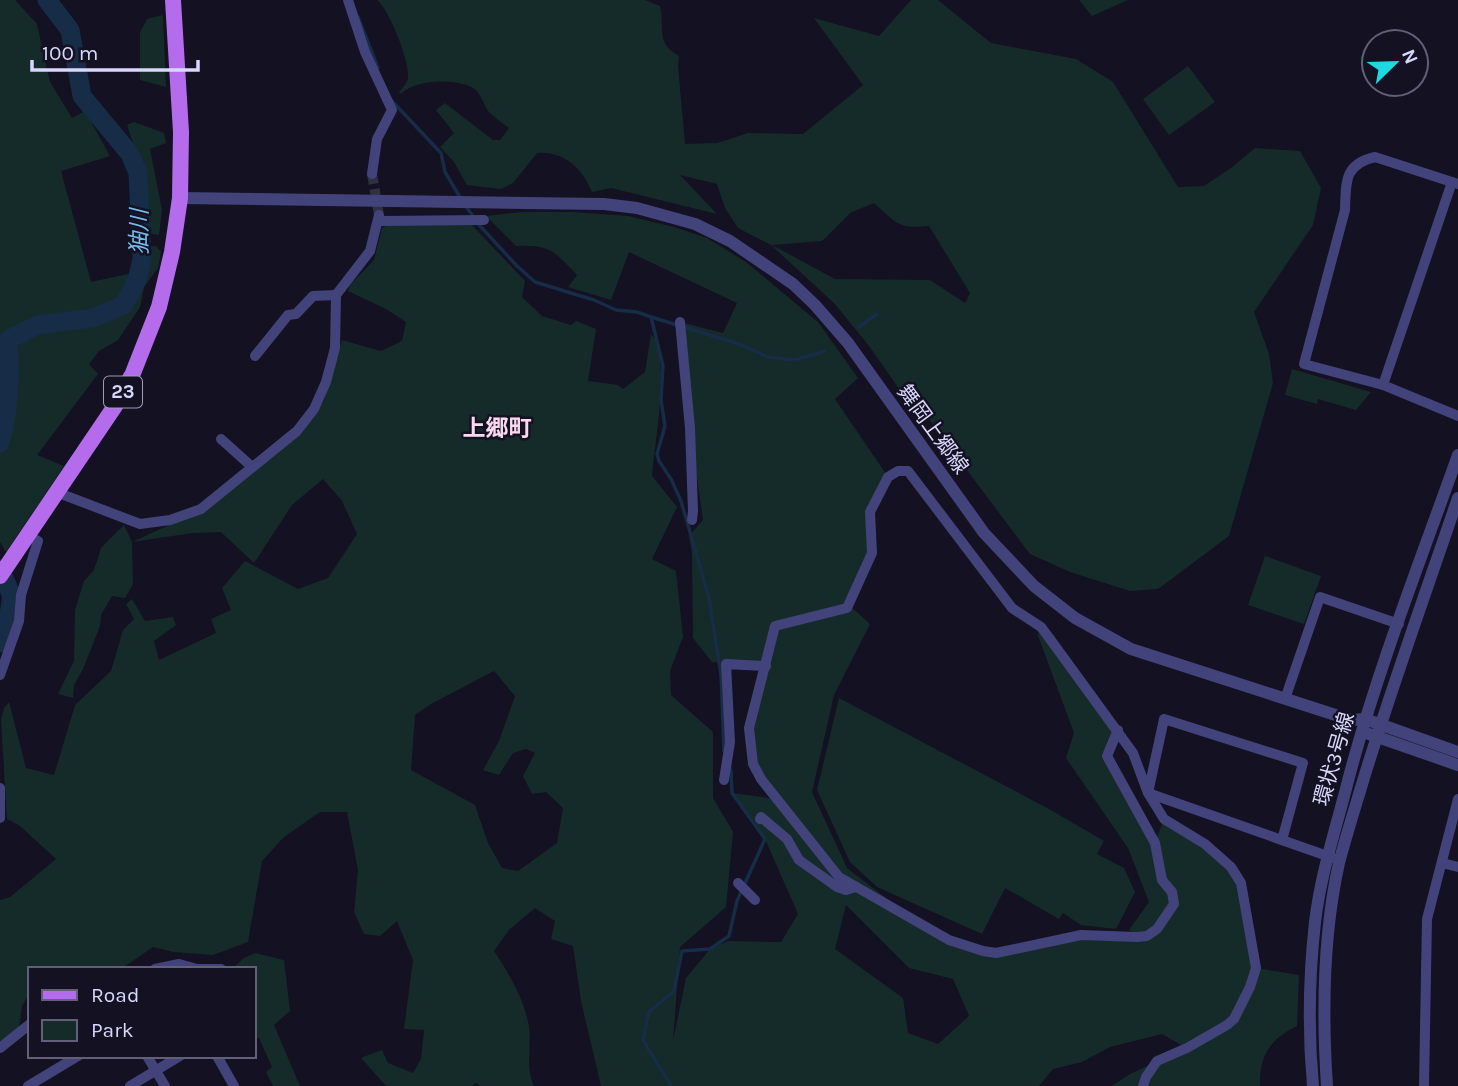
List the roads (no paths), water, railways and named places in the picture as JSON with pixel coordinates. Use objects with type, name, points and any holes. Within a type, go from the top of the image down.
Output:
[{"type":"main road","name":"23","points":[[0,576],[55,492],[97,436],[133,373],[159,307],[172,252],[180,198],[181,132],[173,0]]},
{"type":"street","points":[[348,0],[365,52],[392,110],[377,139],[372,174]]},
{"type":"street","points":[[1382,385],[1455,183],[1375,156],[1364,159],[1352,168],[1346,185],[1345,209],[1304,364],[1382,385],[1458,416]]},
{"type":"street","name":"舞岡上郷線","points":[[180,198],[604,204],[637,208],[695,224],[730,241],[793,284],[834,326],[984,533],[1034,586],[1075,618],[1131,649],[1359,723],[1458,765]]},
{"type":"street","points":[[55,492],[140,524],[170,520],[201,509],[297,431],[309,417],[318,400],[335,348],[336,295],[370,251],[379,218],[484,220]]},
{"type":"street","points":[[255,356],[288,315],[296,314],[313,296],[336,295]]},
{"type":"street","points":[[681,326],[690,428],[691,520]]},
{"type":"street","points":[[220,439],[251,466]]},
{"type":"street","name":"環状3号線","points":[[1313,1086],[1311,966],[1315,920],[1327,855],[1359,723],[1456,470],[1458,455]]},
{"type":"street","points":[[1118,730],[1107,756],[1155,843],[1162,880],[1172,892],[1174,904],[1157,929],[1147,936],[1081,935],[996,953],[949,940],[839,877],[761,779],[752,764],[749,727],[775,626],[847,608],[872,553],[870,512],[888,477],[898,471],[908,471],[1012,608],[1041,627],[1118,730],[1133,752],[1148,793],[1164,819],[1205,844],[1231,867],[1241,883],[1256,968],[1250,987],[1234,1019],[1227,1026],[1157,1062],[1143,1086]]},
{"type":"street","name":"環状3号線","points":[[1327,1086],[1325,977],[1340,862],[1378,731],[1458,498]]},
{"type":"street","points":[[0,675],[19,621],[21,595],[38,541],[26,535]]},
{"type":"street","points":[[1285,699],[1320,597],[1399,624]]},
{"type":"street","points":[[724,776],[730,742],[726,664],[766,666]]},
{"type":"street","points":[[1148,793],[1164,719],[1303,763],[1282,840]]},
{"type":"street","name":"舞岡上郷線","points":[[1378,731],[1458,752]]},
{"type":"street","points":[[0,788],[0,818]]},
{"type":"street","points":[[1148,793],[1327,855],[1340,862]]},
{"type":"street","points":[[1424,1086],[1427,919],[1458,799]]},
{"type":"street","points":[[760,819],[761,817],[787,839],[799,860],[830,882],[846,890],[856,887]]},
{"type":"street","points":[[1442,863],[1458,867]]},
{"type":"street","points":[[739,883],[752,897]]},
{"type":"street","points":[[165,967],[179,964],[190,967]]},
{"type":"street","points":[[0,1048],[28,1026]]},
{"type":"street","points":[[28,1086],[75,1058]]},
{"type":"street","points":[[148,1058],[165,1086]]},
{"type":"street","points":[[130,1086],[177,1058]]},
{"type":"street","points":[[217,1058],[234,1086]]},
{"type":"waterway","name":"㹨川","points":[[0,443],[9,392],[8,340],[37,325],[93,318],[124,305],[137,280],[142,259],[138,173],[130,154],[82,96],[70,30],[47,0]]},
{"type":"waterway","points":[[358,17],[378,68]]},
{"type":"waterway","points":[[392,101],[441,153],[445,172],[461,199]]},
{"type":"waterway","points":[[465,205],[480,226],[535,282],[594,300],[616,310],[637,312],[651,317],[663,366],[661,400],[665,426],[657,454],[681,501],[709,598],[721,675],[724,751]]},
{"type":"waterway","points":[[859,327],[877,314]]},
{"type":"waterway","points":[[651,317],[739,344],[768,357],[795,360],[825,351]]},
{"type":"waterway","name":"㹨川","points":[[0,569],[12,596],[0,643]]},
{"type":"waterway","points":[[671,1086],[643,1040],[649,1012],[674,991],[682,951],[710,949],[729,936],[737,901],[765,839],[732,793],[729,765]]},
{"type":"tunnel","points":[[372,174],[379,215]]},
{"type":"district","name":"上郷町","points":[[497,428]]}]
